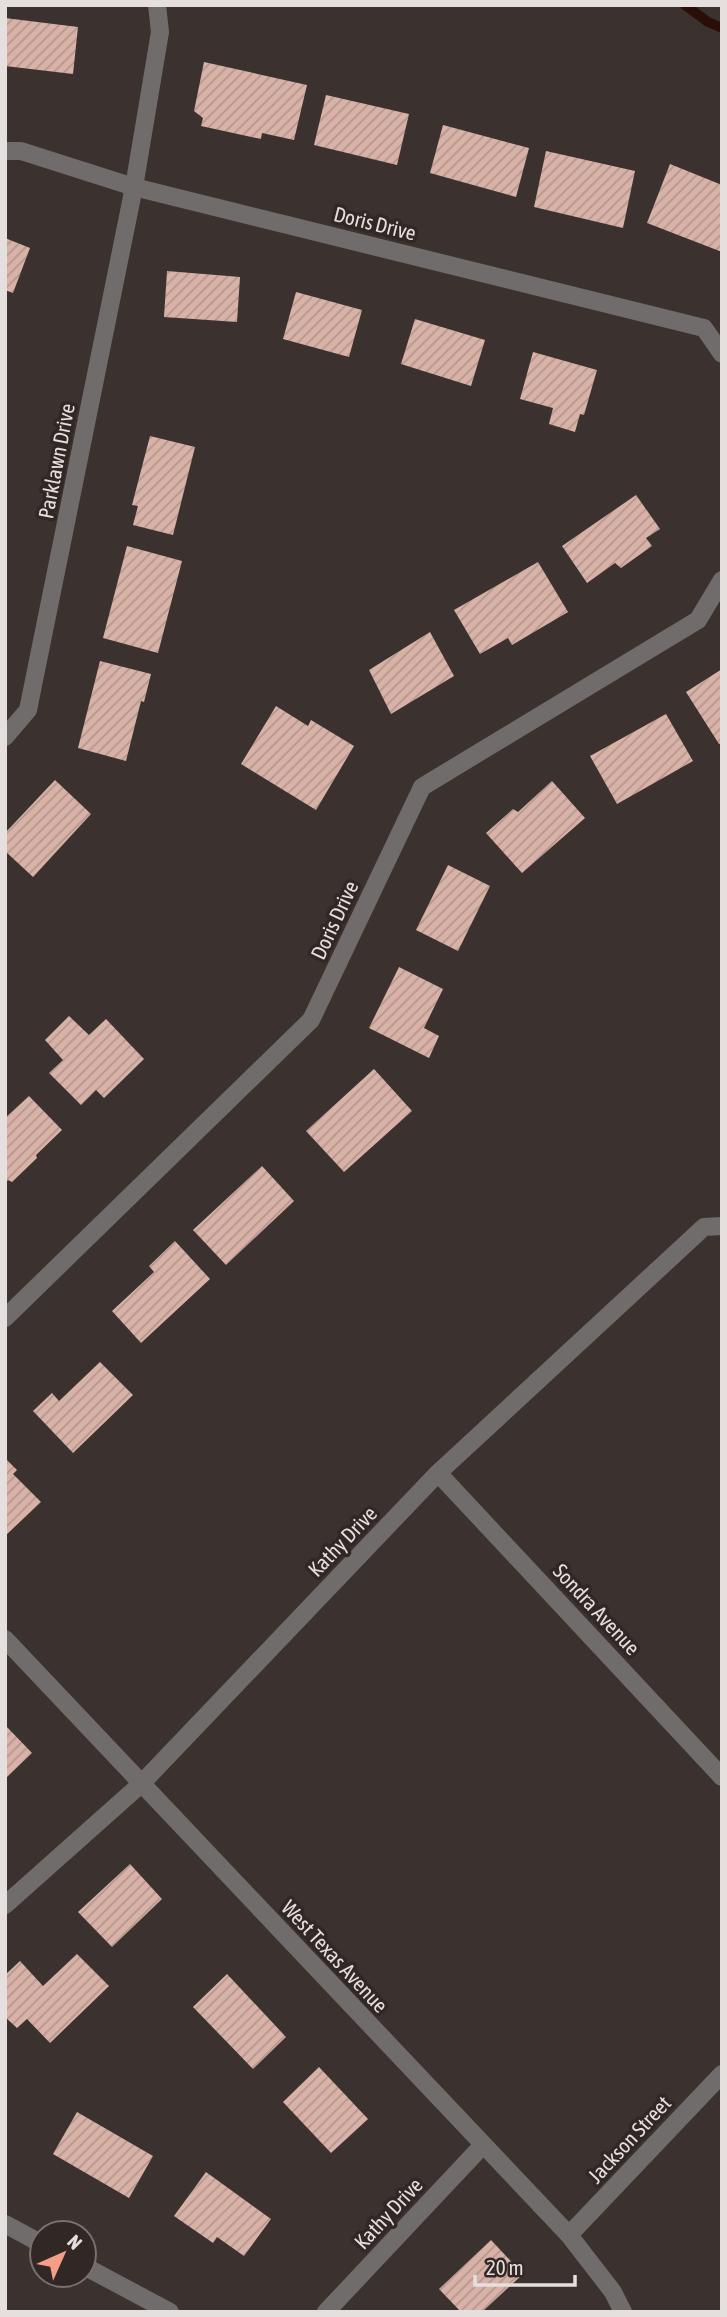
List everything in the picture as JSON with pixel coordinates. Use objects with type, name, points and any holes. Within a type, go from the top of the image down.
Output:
[{"type":"street","name":"Parklawn Drive","points":[[5,737],[28,710],[134,187],[160,32],[157,5]]},
{"type":"street","name":"Doris Drive","points":[[5,151],[21,151],[134,187],[704,328],[722,354]]},
{"type":"street","name":"Doris Drive","points":[[5,1318],[312,1020],[422,787],[698,621],[722,580]]},
{"type":"street","name":"Kathy Drive","points":[[5,1905],[141,1784],[438,1473],[704,1227],[722,1226]]},
{"type":"street","name":"Sondra Avenue","points":[[438,1473],[722,1777]]},
{"type":"street","name":"West Texas Avenue","points":[[5,1639],[569,2235],[612,2292],[622,2312]]},
{"type":"street","name":"Jackson Street","points":[[569,2235],[722,2074]]},
{"type":"street","name":"Kathy Drive","points":[[326,2312],[483,2145]]},
{"type":"street","points":[[5,2224],[28,2236]]},
{"type":"street","points":[[98,2273],[170,2312]]},
{"type":"building","points":[[5,18],[78,27],[73,74],[5,66]]},
{"type":"building","points":[[204,62],[307,85],[294,140],[262,133],[261,139],[201,126],[203,118],[194,111]]},
{"type":"building","points":[[326,95],[409,114],[397,165],[314,145]]},
{"type":"building","points":[[443,125],[529,148],[516,197],[430,173]]},
{"type":"building","points":[[546,151],[635,171],[623,228],[534,207]]},
{"type":"building","points":[[670,164],[722,185],[722,252],[647,223]]},
{"type":"building","points":[[5,238],[30,248],[13,293],[5,290]]},
{"type":"building","points":[[167,271],[240,277],[237,322],[164,317]]},
{"type":"building","points":[[296,292],[362,310],[349,357],[283,339]]},
{"type":"building","points":[[415,319],[485,340],[471,386],[401,364]]},
{"type":"building","points":[[533,352],[597,370],[584,415],[580,414],[575,432],[549,424],[553,408],[520,399]]},
{"type":"building","points":[[150,436],[195,447],[173,535],[133,525],[138,506],[132,505]]},
{"type":"building","points":[[636,495],[660,529],[646,538],[652,546],[621,568],[615,563],[587,583],[562,546]]},
{"type":"building","points":[[127,546],[182,561],[158,653],[103,638]]},
{"type":"building","points":[[538,562],[568,612],[512,645],[508,638],[480,654],[454,610]]},
{"type":"building","points":[[430,632],[454,676],[391,714],[369,670]]},
{"type":"building","points":[[100,661],[151,674],[144,702],[141,701],[126,761],[78,748]]},
{"type":"building","points":[[722,669],[722,743],[719,744],[686,692]]},
{"type":"building","points":[[276,706],[308,726],[311,720],[354,746],[316,810],[241,764]]},
{"type":"building","points":[[666,714],[693,761],[617,804],[590,756]]},
{"type":"building","points":[[55,780],[91,814],[33,877],[5,851],[5,833]]},
{"type":"building","points":[[552,781],[585,818],[522,873],[486,833],[513,809],[518,812]]},
{"type":"building","points":[[448,865],[490,886],[458,951],[416,930]]},
{"type":"building","points":[[399,967],[443,989],[424,1028],[439,1036],[429,1058],[369,1028]]},
{"type":"building","points":[[69,1016],[89,1035],[106,1019],[144,1059],[104,1098],[96,1090],[81,1105],[49,1073],[63,1060],[45,1040]]},
{"type":"building","points":[[374,1069],[412,1111],[344,1172],[306,1131]]},
{"type":"building","points":[[29,1096],[62,1130],[12,1182],[8,1180],[5,1183],[5,1118]]},
{"type":"building","points":[[262,1166],[294,1201],[226,1265],[193,1230]]},
{"type":"building","points":[[175,1241],[210,1279],[141,1343],[112,1311],[154,1272],[149,1266]]},
{"type":"building","points":[[100,1362],[133,1395],[73,1453],[33,1411],[52,1393],[59,1401]]},
{"type":"building","points":[[5,1458],[17,1470],[13,1474],[41,1502],[5,1536]]},
{"type":"building","points":[[5,1725],[32,1753],[5,1779]]},
{"type":"building","points":[[130,1864],[162,1899],[112,1947],[78,1912]]},
{"type":"building","points":[[77,1954],[109,1986],[50,2043],[27,2019],[17,2028],[5,2017],[5,1975],[20,1961],[43,1986]]},
{"type":"building","points":[[227,1974],[286,2037],[253,2069],[193,2007]]},
{"type":"building","points":[[319,2067],[368,2119],[331,2153],[283,2102]]},
{"type":"building","points":[[77,2112],[153,2156],[129,2198],[53,2154]]},
{"type":"building","points":[[206,2172],[271,2219],[244,2256],[217,2237],[213,2243],[174,2216]]},
{"type":"building","points":[[491,2240],[523,2274],[482,2312],[461,2312],[439,2289]]},
{"type":"waterway","points":[[685,5],[708,22],[722,28]]}]
